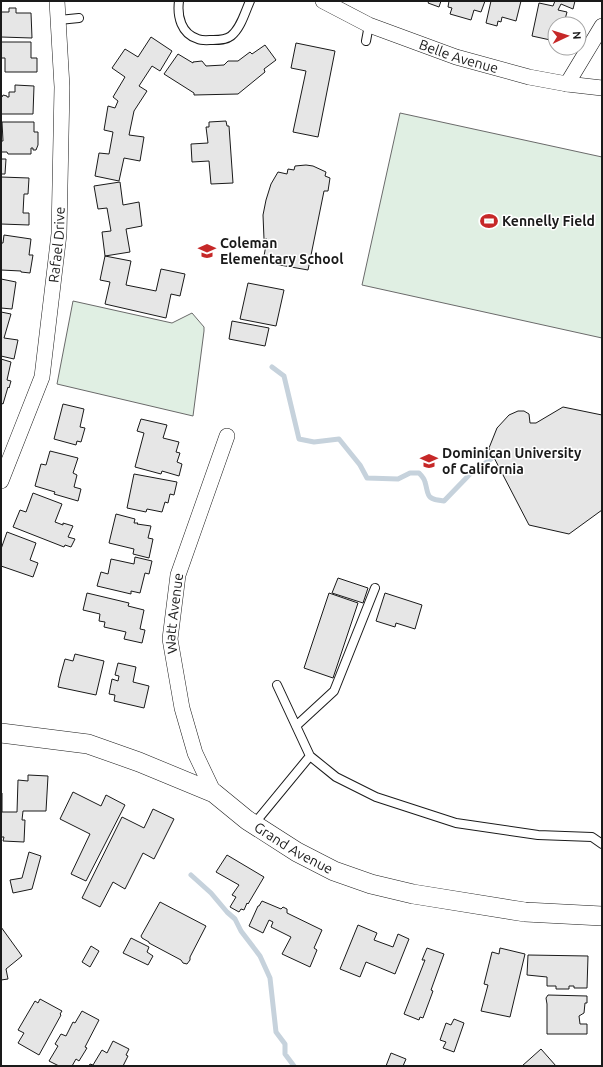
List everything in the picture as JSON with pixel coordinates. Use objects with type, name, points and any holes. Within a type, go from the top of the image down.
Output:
[{"type":"street","name":"Rafael Drive","points":[[1,481],[42,377],[59,234],[62,87],[57,1]]},
{"type":"street","name":"Belle Avenue","points":[[323,1],[369,24],[456,57],[530,77],[567,84],[602,88]]},
{"type":"street","points":[[567,84],[602,26]]},
{"type":"street","name":"Watt Avenue","points":[[214,793],[195,754],[182,708],[170,639],[178,575],[227,436]]},
{"type":"street","name":"Grand Avenue","points":[[1,734],[88,744],[139,762],[214,793],[254,824],[297,852],[334,871],[371,884],[414,894],[525,912],[602,916]]},
{"type":"lane","points":[[179,1],[179,17],[183,27],[188,34],[198,40],[224,40],[230,37],[236,31],[250,1]]},
{"type":"lane","points":[[59,20],[79,18]]},
{"type":"lane","points":[[366,41],[369,24]]},
{"type":"lane","points":[[296,726],[334,691],[375,588]]},
{"type":"lane","points":[[277,685],[310,756],[336,777],[376,797],[456,823],[538,835],[592,837],[602,844]]},
{"type":"lane","points":[[254,824],[310,756]]},
{"type":"green space","name":"Kennelly Field","points":[[400,113],[602,157],[602,338],[362,285]]},
{"type":"green space","points":[[73,301],[172,323],[192,313],[204,327],[193,416],[57,384]]},
{"type":"building","points":[[429,1],[441,1],[439,7],[428,3]]},
{"type":"building","points":[[449,1],[485,1],[481,12],[474,10],[471,20],[450,14],[452,8],[448,7]]},
{"type":"building","points":[[491,1],[521,1],[516,21],[502,17],[501,22],[498,21],[497,26],[486,23]]},
{"type":"building","points":[[555,1],[575,1],[573,9],[561,4],[558,10],[567,12],[566,16],[547,16],[547,39],[532,36],[539,3],[553,6]]},
{"type":"building","points":[[9,8],[16,8],[16,13],[31,13],[32,38],[1,37],[1,12],[9,12]]},
{"type":"building","points":[[151,37],[172,51],[160,71],[152,66],[139,86],[147,91],[134,111],[129,135],[144,137],[140,161],[124,158],[119,181],[95,176],[99,153],[109,154],[113,132],[104,130],[108,106],[115,108],[118,101],[113,97],[125,77],[112,68],[125,49],[138,57]]},
{"type":"building","points":[[1,42],[31,42],[31,58],[37,58],[37,72],[5,72],[5,58],[1,58]]},
{"type":"building","points":[[296,43],[335,51],[318,137],[293,132],[306,71],[291,68]]},
{"type":"building","points":[[265,45],[276,60],[264,69],[265,72],[238,94],[194,95],[194,93],[164,74],[178,54],[193,63],[202,61],[206,66],[224,65],[228,61],[238,61],[250,52],[252,54]]},
{"type":"building","points":[[15,85],[34,86],[33,114],[1,114],[1,97],[3,95],[9,97],[9,92],[15,92]]},
{"type":"building","points":[[226,121],[227,126],[229,126],[233,183],[211,184],[209,161],[192,162],[191,144],[208,143],[206,127],[209,127],[209,122]]},
{"type":"building","points":[[2,122],[34,122],[34,132],[38,132],[38,145],[36,150],[31,148],[31,154],[8,154],[7,152],[1,152],[1,141],[3,141]]},
{"type":"building","points":[[1,159],[6,159],[5,174],[1,174]]},
{"type":"building","points":[[295,166],[313,166],[326,172],[325,176],[330,178],[328,191],[324,191],[308,270],[263,262],[267,239],[264,239],[263,215],[271,184],[278,172],[287,174],[288,169],[294,170]]},
{"type":"building","points":[[1,177],[29,178],[28,194],[24,194],[23,213],[29,213],[29,225],[1,224]]},
{"type":"building","points":[[120,182],[123,205],[139,202],[142,226],[126,229],[130,252],[105,256],[102,232],[111,231],[107,208],[98,209],[94,186]]},
{"type":"building","points":[[4,235],[31,239],[29,255],[33,255],[30,273],[1,270],[1,243],[3,243]]},
{"type":"building","points":[[105,256],[131,261],[126,285],[156,291],[161,269],[185,274],[180,296],[171,294],[166,318],[105,304],[110,282],[100,280]]},
{"type":"building","points":[[1,279],[16,282],[12,309],[1,308]]},
{"type":"building","points":[[248,283],[284,290],[276,326],[240,319]]},
{"type":"building","points":[[1,312],[11,314],[4,338],[18,340],[14,359],[1,356]]},
{"type":"building","points":[[232,321],[269,328],[265,346],[229,339]]},
{"type":"building","points":[[1,359],[11,362],[7,380],[11,381],[3,404],[1,403]]},
{"type":"building","points":[[63,404],[84,409],[80,427],[85,428],[81,442],[77,441],[76,445],[54,439]]},
{"type":"building","points":[[563,407],[602,415],[602,510],[569,534],[529,525],[489,448],[497,428],[509,415],[518,411],[524,411],[529,414],[530,423],[536,423]]},
{"type":"building","points":[[141,419],[167,425],[163,438],[179,442],[176,452],[180,453],[177,462],[182,464],[179,476],[162,471],[161,474],[135,467],[144,433],[137,431]]},
{"type":"building","points":[[50,451],[78,458],[73,473],[77,475],[74,487],[81,489],[78,501],[54,494],[55,492],[35,486],[41,464],[46,465]]},
{"type":"building","points":[[134,474],[177,482],[174,495],[170,494],[168,503],[165,502],[162,512],[147,509],[146,512],[127,508]]},
{"type":"building","points":[[33,493],[62,504],[55,522],[73,526],[68,537],[75,539],[71,547],[65,545],[64,547],[13,527],[20,510],[26,512]]},
{"type":"building","points":[[116,514],[135,519],[134,523],[151,526],[148,538],[153,539],[149,558],[133,554],[134,549],[109,543]]},
{"type":"building","points":[[7,532],[36,543],[30,560],[38,563],[33,577],[1,566],[1,549]]},
{"type":"building","points":[[135,557],[152,561],[149,574],[145,573],[140,593],[131,591],[131,594],[97,586],[101,572],[108,574],[111,559],[134,564]]},
{"type":"building","points":[[338,578],[368,588],[363,603],[332,593]]},
{"type":"building","points":[[87,593],[129,603],[128,606],[144,610],[140,629],[145,630],[142,643],[124,639],[126,632],[104,627],[105,622],[99,621],[100,614],[83,610]]},
{"type":"building","points":[[329,593],[358,603],[333,678],[304,668]]},
{"type":"building","points":[[385,593],[422,605],[415,629],[396,623],[395,627],[376,621]]},
{"type":"building","points":[[75,654],[104,661],[96,695],[58,687],[65,659],[73,661]]},
{"type":"building","points":[[118,663],[136,667],[133,682],[149,686],[144,708],[114,701],[115,695],[109,694],[112,679],[118,681],[119,676],[115,675]]},
{"type":"building","points":[[28,775],[48,776],[46,811],[23,811],[22,820],[25,820],[24,842],[3,841],[4,837],[1,837],[1,793],[2,812],[17,812],[18,780],[28,781]]},
{"type":"building","points":[[73,792],[101,806],[106,795],[125,805],[86,881],[71,874],[90,834],[60,819]]},
{"type":"building","points":[[153,809],[174,819],[154,859],[143,853],[125,889],[113,882],[100,907],[82,898],[122,817],[144,828]]},
{"type":"building","points":[[29,852],[41,856],[32,889],[13,893],[10,880],[22,878]]},
{"type":"building","points":[[227,855],[264,877],[244,910],[241,909],[239,912],[230,907],[236,897],[232,895],[239,885],[216,872]]},
{"type":"building","points":[[262,901],[281,909],[283,907],[287,909],[287,913],[322,930],[314,948],[317,950],[310,967],[282,954],[291,937],[271,927],[273,922],[269,920],[263,933],[249,926],[258,906]]},
{"type":"building","points":[[160,902],[206,926],[187,964],[149,943],[141,936]]},
{"type":"building","points":[[358,925],[377,933],[374,940],[393,947],[398,934],[409,939],[395,974],[366,962],[360,977],[340,969]]},
{"type":"building","points":[[1,927],[22,956],[6,969],[8,979],[1,980]]},
{"type":"building","points":[[131,938],[149,947],[147,952],[153,956],[148,965],[123,953]]},
{"type":"building","points":[[91,946],[99,951],[90,967],[82,962]]},
{"type":"building","points":[[427,948],[444,954],[423,1018],[420,1017],[419,1020],[404,1014],[425,960],[422,960]]},
{"type":"building","points":[[500,948],[525,954],[510,1017],[481,1011],[488,985],[484,984],[492,952],[499,954]]},
{"type":"building","points":[[528,955],[588,956],[587,988],[574,988],[574,986],[569,986],[569,989],[556,989],[556,986],[547,986],[547,977],[527,975]]},
{"type":"building","points":[[548,995],[587,996],[587,1003],[585,1003],[584,1013],[579,1016],[580,1024],[587,1024],[587,1034],[547,1034],[546,998]]},
{"type":"building","points":[[40,999],[62,1011],[39,1055],[18,1043],[24,1033],[18,1030],[35,1001],[38,1003]]},
{"type":"building","points":[[82,1011],[99,1020],[85,1047],[87,1048],[79,1061],[76,1059],[72,1066],[59,1066],[49,1061],[58,1046],[55,1044],[61,1034],[66,1036],[73,1022],[75,1023]]},
{"type":"building","points":[[454,1019],[464,1023],[454,1052],[443,1048],[446,1042],[440,1040],[446,1023],[451,1025]]},
{"type":"building","points":[[113,1041],[129,1049],[126,1055],[128,1056],[123,1066],[89,1066],[90,1064],[93,1065],[102,1050],[107,1053]]},
{"type":"building","points":[[541,1049],[556,1066],[522,1066]]},
{"type":"building","points":[[391,1053],[406,1059],[403,1066],[386,1066]]},
{"type":"waterway","points":[[272,367],[284,376],[299,439],[314,442],[339,439],[360,465],[367,478],[398,479],[410,473],[419,473],[425,481],[429,496],[431,498],[444,501],[471,473],[491,459]]},
{"type":"waterway","points":[[191,875],[211,893],[235,919],[241,931],[260,956],[270,978],[276,1032],[285,1044],[285,1054],[294,1066]]},
{"type":"place","name":"Kennelly Field","points":[[489,221]]},
{"type":"place","name":"Coleman Elementary School","points":[[207,251]]},
{"type":"place","name":"Dominican University of California","points":[[429,461]]}]
